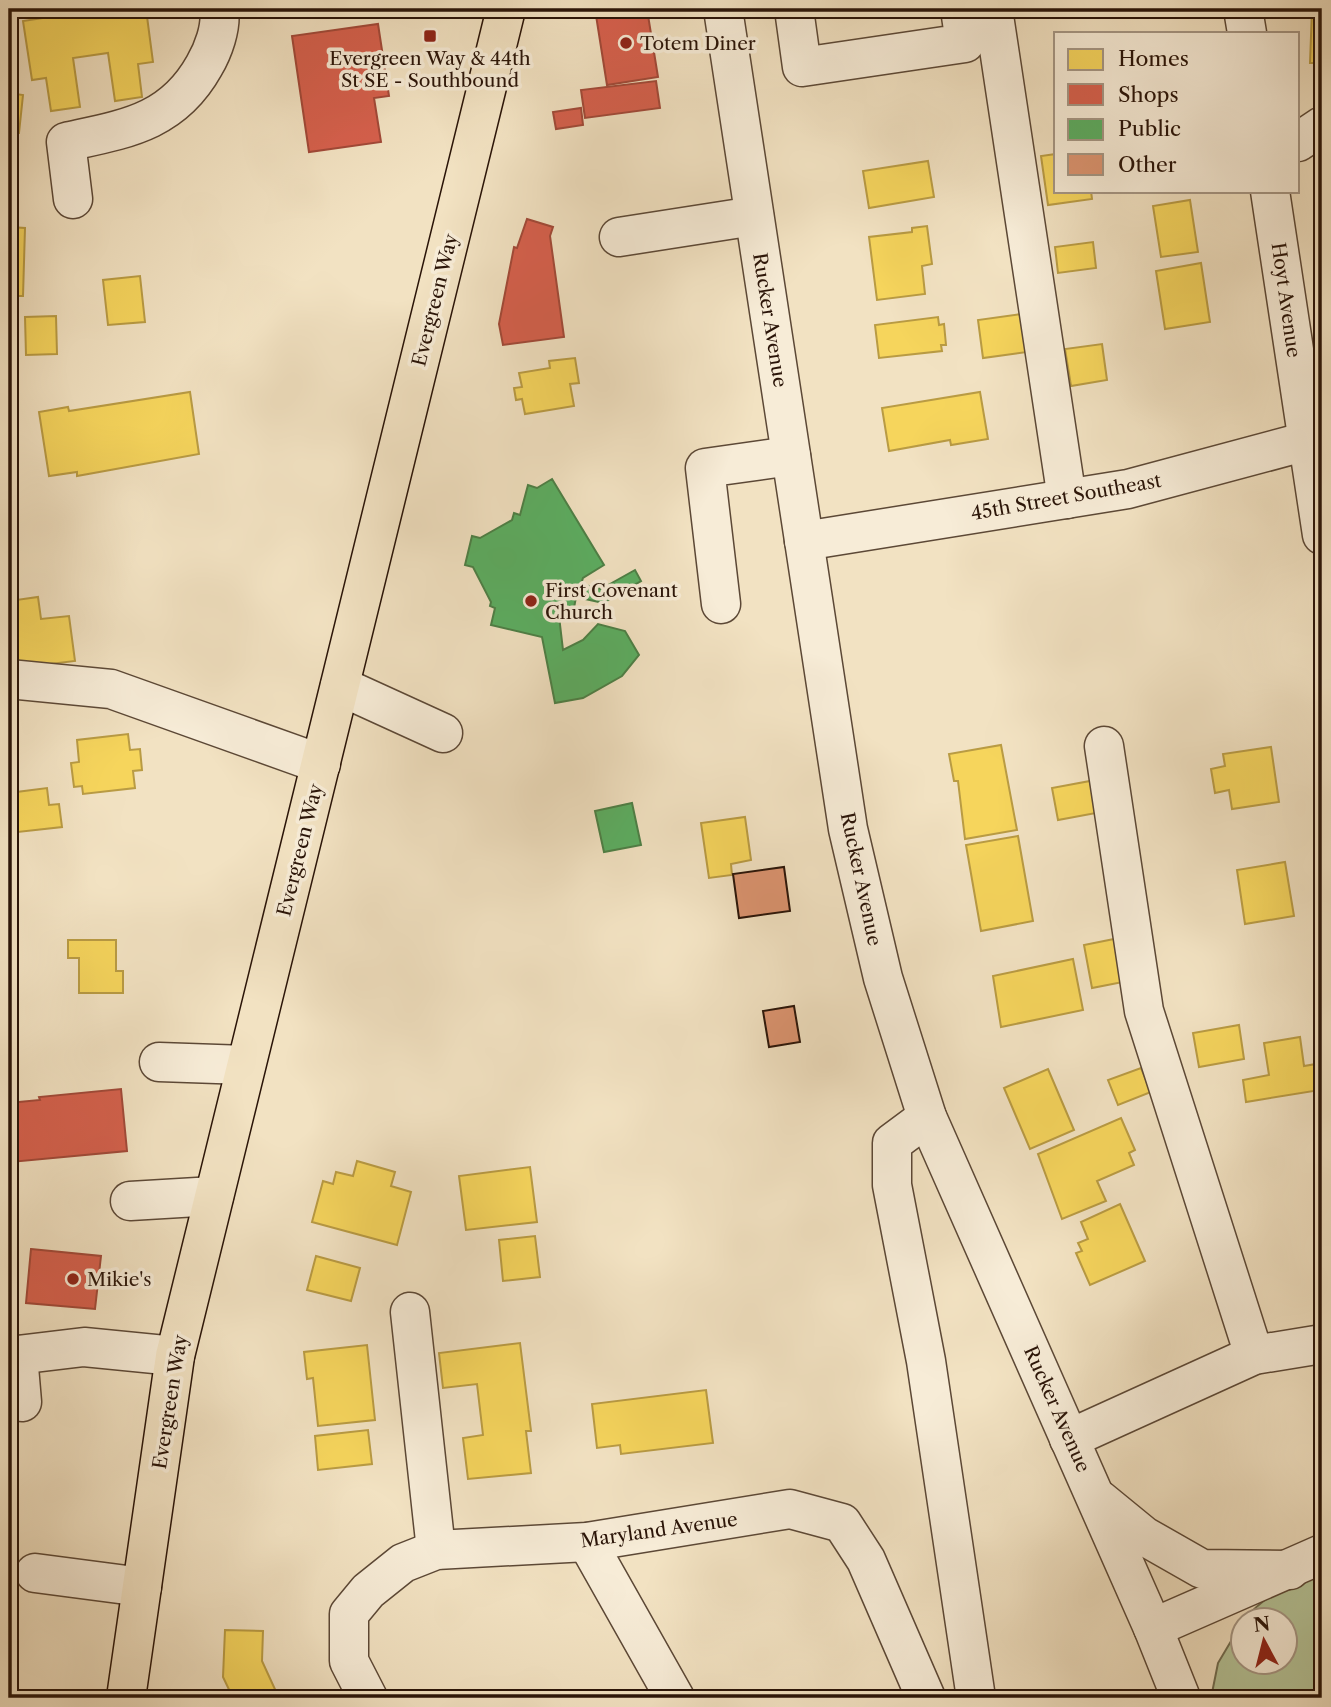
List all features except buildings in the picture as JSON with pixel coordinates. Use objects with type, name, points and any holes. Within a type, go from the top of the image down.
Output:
[{"type":"main road","name":"Evergreen Way","points":[[126,1698],[175,1356],[506,9]]},
{"type":"street","name":"Rucker Avenue","points":[[723,9],[848,829],[883,978],[927,1117],[1153,1628],[1181,1698]]},
{"type":"street","points":[[793,9],[802,67],[965,43],[960,9]]},
{"type":"street","points":[[993,9],[1067,499]]},
{"type":"street","points":[[1243,9],[1247,32]]},
{"type":"street","points":[[73,199],[66,142],[130,128],[164,112],[193,86],[212,54],[219,13]]},
{"type":"street","points":[[1300,141],[1322,126]]},
{"type":"street","name":"Hoyt Avenue","points":[[1270,192],[1315,436],[1322,535]]},
{"type":"street","points":[[619,237],[754,216]]},
{"type":"street","name":"45th Street Southeast","points":[[804,541],[1128,489],[1315,436]]},
{"type":"street","points":[[721,604],[705,468],[791,456]]},
{"type":"street","points":[[9,679],[111,689],[321,764]]},
{"type":"street","points":[[340,686],[443,733]]},
{"type":"street","points":[[1104,746],[1144,1011],[1255,1355]]},
{"type":"street","points":[[159,1062],[246,1065]]},
{"type":"street","points":[[927,1117],[892,1143],[892,1185],[926,1361],[976,1698]]},
{"type":"street","points":[[130,1201],[214,1196]]},
{"type":"street","points":[[410,1312],[436,1549]]},
{"type":"street","points":[[1069,1439],[1255,1355],[1322,1344]]},
{"type":"street","points":[[22,1402],[13,1356],[85,1347],[175,1356]]},
{"type":"street","points":[[1094,1495],[1144,1536],[1202,1569],[1306,1562]]},
{"type":"street","name":"Maryland Avenue","points":[[368,1698],[349,1661],[349,1614],[368,1591],[403,1563],[436,1549],[587,1542],[790,1509],[842,1523],[866,1560],[926,1698]]},
{"type":"street","points":[[587,1542],[675,1698]]},
{"type":"street","points":[[1153,1628],[1306,1562]]},
{"type":"street","points":[[35,1573],[142,1587]]},
{"type":"green space","points":[[1322,1569],[1322,1698],[1211,1698],[1218,1663],[1230,1643],[1230,1676],[1300,1676],[1300,1606],[1258,1606],[1291,1584]]},
{"type":"place","name":"Evergreen Way & 44th St SE - Southbound","points":[[430,36]]},
{"type":"place","name":"Totem Diner","points":[[626,43]]},
{"type":"place","name":"First Covenant Church","points":[[531,601]]},
{"type":"place","name":"Mikie's","points":[[73,1279]]}]
